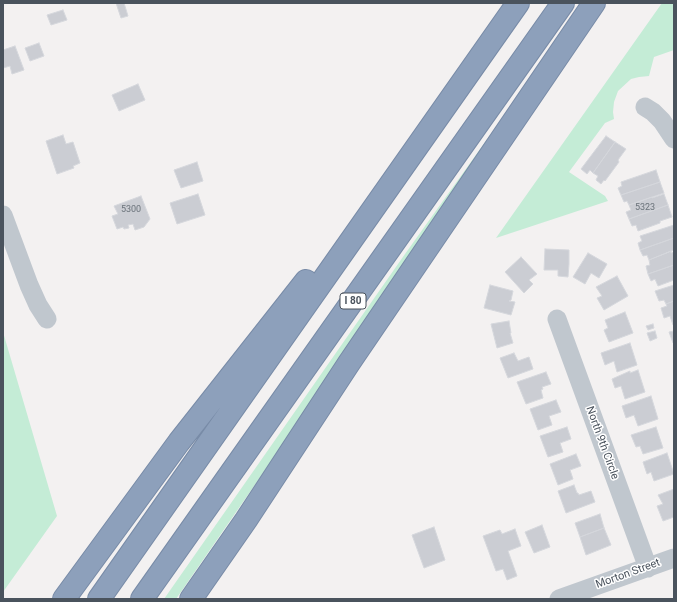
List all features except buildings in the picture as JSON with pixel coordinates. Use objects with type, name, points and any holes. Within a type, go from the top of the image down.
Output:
[{"type":"highway","points":[[99,599],[518,3]]},
{"type":"highway","name":"I 80","points":[[142,599],[563,3]]},
{"type":"highway","points":[[191,599],[246,520],[349,363],[594,3]]},
{"type":"highway","points":[[64,599],[179,442],[446,105]]},
{"type":"street","points":[[645,107],[653,112],[662,121],[674,139]]},
{"type":"street","points":[[3,214],[29,285],[38,305],[47,319]]},
{"type":"street","name":"North 9th Circle","points":[[557,319],[648,568]]},
{"type":"street","name":"Morton Street","points":[[559,599],[674,558]]},
{"type":"green space","points":[[662,3],[674,3],[674,50],[654,57],[649,76],[631,79],[618,91],[614,102],[614,119],[605,123],[569,172],[605,196],[608,201],[496,238]]},
{"type":"green space","points":[[531,78],[301,418],[176,599],[164,599],[405,254]]},
{"type":"green space","points":[[3,332],[57,516],[3,592]]}]
